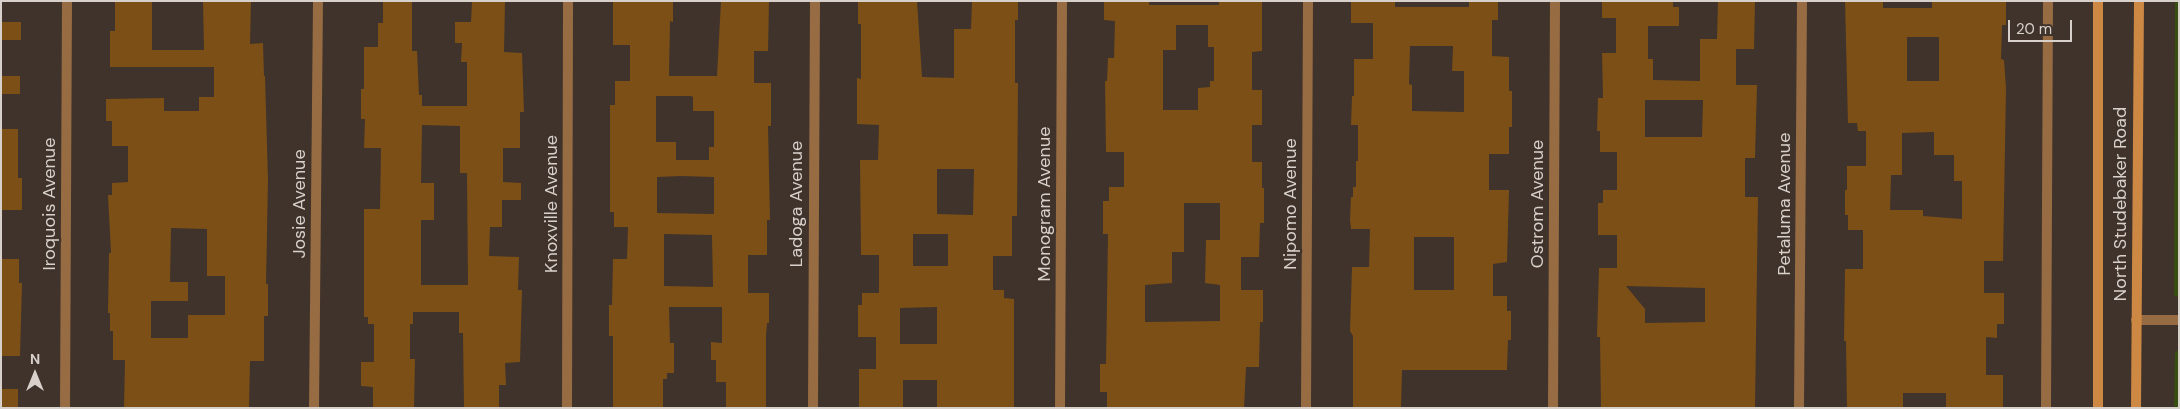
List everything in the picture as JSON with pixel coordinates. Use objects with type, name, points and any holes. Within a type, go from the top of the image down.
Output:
[{"type":"main road","name":"North Studebaker Road","points":[[2098,1],[2098,408]]},
{"type":"main road","name":"North Studebaker Road","points":[[2136,408],[2139,1]]},
{"type":"street","name":"Iroquois Avenue","points":[[65,408],[67,1]]},
{"type":"street","name":"Josie Avenue","points":[[314,408],[318,1]]},
{"type":"street","name":"Knoxville Avenue","points":[[567,408],[568,1]]},
{"type":"street","name":"Ladoga Avenue","points":[[812,408],[815,1]]},
{"type":"street","name":"Monogram Avenue","points":[[1060,408],[1062,1]]},
{"type":"street","name":"Nipomo Avenue","points":[[1306,408],[1308,1]]},
{"type":"street","name":"Ostrom Avenue","points":[[1553,408],[1556,1]]},
{"type":"street","name":"Petaluma Avenue","points":[[1799,408],[1802,1]]},
{"type":"street","points":[[2046,408],[2048,1]]},
{"type":"street","points":[[2136,320],[2179,320]]},
{"type":"green space","points":[[2175,1],[2179,1],[2179,297],[2174,296]]},
{"type":"green space","points":[[2179,349],[2179,408],[2174,408],[2175,353]]},
{"type":"building","points":[[115,1],[152,1],[152,50],[204,50],[203,1],[251,1],[250,44],[263,43],[265,76],[268,180],[266,284],[268,284],[268,316],[264,316],[264,361],[250,361],[249,408],[124,408],[125,360],[113,360],[113,331],[110,331],[110,313],[108,313],[109,253],[111,253],[108,195],[112,195],[112,183],[128,182],[128,146],[112,146],[112,121],[106,121],[106,99],[164,98],[164,111],[199,111],[199,97],[214,97],[214,67],[110,67],[110,31],[115,31]],"holes":[[[171,228],[207,229],[207,276],[225,276],[225,315],[188,315],[188,338],[151,338],[151,301],[188,301],[188,282],[170,282]]]},
{"type":"building","points":[[383,1],[412,1],[412,51],[417,51],[419,95],[422,95],[422,106],[467,106],[467,62],[461,62],[462,43],[455,43],[455,22],[471,22],[472,1],[505,1],[504,52],[522,53],[524,112],[520,112],[520,148],[503,148],[503,182],[521,183],[521,200],[502,200],[502,227],[490,227],[489,256],[519,257],[518,290],[522,290],[520,362],[505,363],[506,385],[499,385],[499,408],[464,408],[463,333],[459,333],[459,312],[413,312],[413,324],[410,324],[410,359],[415,359],[414,408],[373,408],[373,387],[361,386],[361,362],[374,362],[374,324],[368,324],[368,317],[364,317],[364,209],[380,209],[381,148],[364,148],[365,119],[361,119],[361,89],[364,89],[364,47],[378,47],[378,23],[383,23]],"holes":[[[422,125],[460,126],[460,173],[467,173],[468,285],[421,285],[421,220],[434,220],[434,183],[421,183]]]},
{"type":"building","points":[[613,1],[673,1],[673,22],[670,21],[669,76],[717,76],[721,1],[769,1],[768,51],[754,51],[754,83],[771,83],[771,126],[768,126],[770,220],[767,220],[767,255],[748,255],[748,293],[769,293],[769,323],[767,323],[766,336],[766,408],[726,408],[726,382],[716,382],[716,360],[711,360],[711,342],[722,343],[722,307],[669,307],[670,343],[674,343],[674,373],[667,373],[667,379],[663,379],[663,408],[613,408],[613,336],[609,336],[609,305],[612,305],[613,259],[627,259],[628,227],[614,227],[614,212],[610,212],[610,105],[615,105],[615,81],[630,81],[630,45],[613,45]],"holes":[[[656,96],[691,96],[693,97],[693,111],[714,111],[714,147],[709,147],[709,160],[676,160],[676,142],[656,142]],[[657,177],[714,177],[714,214],[657,213]],[[664,234],[712,235],[713,287],[664,286]]]},
{"type":"building","points":[[858,1],[917,1],[922,77],[954,78],[954,29],[971,29],[972,1],[1018,1],[1018,20],[1015,20],[1015,83],[1018,83],[1017,216],[1012,216],[1012,256],[993,256],[993,290],[1004,290],[1004,298],[1014,299],[1014,408],[937,408],[937,380],[903,380],[903,408],[859,408],[859,369],[876,369],[876,337],[858,337],[858,305],[862,305],[862,293],[879,293],[879,255],[861,255],[860,160],[878,160],[879,125],[857,124],[857,78],[861,79],[861,24],[858,24]],"holes":[[[937,169],[974,169],[973,215],[937,214]],[[913,234],[948,234],[948,266],[913,266]],[[937,307],[937,344],[900,344],[900,308]]]},
{"type":"building","points":[[1104,1],[1149,1],[1149,5],[1219,5],[1219,1],[1262,1],[1262,51],[1252,52],[1252,90],[1262,90],[1262,125],[1252,125],[1252,162],[1262,162],[1264,223],[1260,223],[1259,257],[1241,257],[1241,290],[1263,290],[1263,322],[1260,322],[1259,367],[1246,367],[1244,408],[1107,408],[1107,392],[1100,392],[1100,364],[1106,364],[1107,302],[1108,234],[1103,234],[1103,201],[1109,201],[1109,187],[1124,187],[1124,152],[1106,152],[1105,81],[1107,81],[1108,58],[1114,58],[1115,21],[1104,20]],"holes":[[[1176,25],[1208,25],[1208,47],[1214,47],[1214,81],[1210,81],[1210,87],[1198,88],[1198,110],[1163,110],[1163,50],[1176,50]],[[1184,203],[1220,203],[1220,240],[1206,240],[1205,283],[1220,285],[1220,321],[1145,322],[1145,285],[1172,283],[1172,252],[1184,252]]]},
{"type":"building","points":[[1351,1],[1395,1],[1395,7],[1469,7],[1469,1],[1498,1],[1498,20],[1492,20],[1492,56],[1509,57],[1509,91],[1512,91],[1512,127],[1509,127],[1509,154],[1489,154],[1489,190],[1509,190],[1507,262],[1493,264],[1493,296],[1507,296],[1507,311],[1511,311],[1511,340],[1508,340],[1507,370],[1402,370],[1401,408],[1353,408],[1353,336],[1350,331],[1352,267],[1369,267],[1370,229],[1351,229],[1351,197],[1353,197],[1353,187],[1356,187],[1356,161],[1358,161],[1358,125],[1351,125],[1352,96],[1354,96],[1354,59],[1373,59],[1373,23],[1351,23]],"holes":[[[1410,46],[1453,46],[1452,71],[1464,71],[1464,112],[1412,111],[1412,85],[1409,84]],[[1414,237],[1454,237],[1454,290],[1414,290]]]},
{"type":"building","points":[[1602,1],[1673,1],[1673,7],[1679,7],[1679,26],[1648,26],[1648,59],[1653,59],[1653,80],[1700,81],[1700,39],[1717,39],[1718,1],[1755,1],[1754,49],[1736,49],[1736,85],[1757,85],[1755,158],[1745,158],[1745,197],[1758,197],[1755,408],[1601,408],[1600,337],[1597,337],[1599,268],[1617,268],[1617,235],[1598,235],[1598,203],[1603,203],[1603,190],[1617,190],[1617,152],[1600,152],[1600,131],[1597,131],[1598,98],[1603,98],[1602,53],[1616,53],[1616,18],[1602,18]],"holes":[[[1645,100],[1703,100],[1702,137],[1645,137]],[[1626,286],[1705,288],[1705,322],[1645,323],[1645,309]]]},
{"type":"building","points":[[1845,1],[1883,1],[1883,8],[1932,8],[1932,1],[2006,1],[2006,25],[2002,25],[2001,59],[2004,60],[2006,88],[2003,261],[1984,261],[1984,293],[2004,293],[2004,324],[1997,324],[1997,338],[1986,337],[1986,375],[2003,375],[2003,408],[1946,408],[1946,393],[1903,393],[1903,408],[1847,408],[1846,341],[1844,341],[1845,269],[1863,269],[1863,230],[1848,230],[1848,215],[1845,215],[1845,190],[1847,190],[1847,166],[1866,166],[1866,131],[1858,131],[1857,123],[1848,123]],"holes":[[[1907,37],[1939,37],[1939,81],[1907,81]],[[1934,132],[1934,155],[1954,155],[1954,181],[1962,181],[1962,219],[1923,216],[1923,210],[1890,210],[1891,175],[1902,175],[1902,133]]]},
{"type":"building","points":[[1,22],[21,22],[21,40],[1,40]]},
{"type":"building","points":[[1,76],[20,76],[20,94],[1,94]]},
{"type":"building","points":[[1,129],[18,129],[18,178],[22,178],[22,210],[1,210]]},
{"type":"building","points":[[1,259],[19,259],[19,283],[22,283],[20,356],[1,356]]},
{"type":"building","points":[[1,389],[18,389],[18,407],[1,407]]}]
